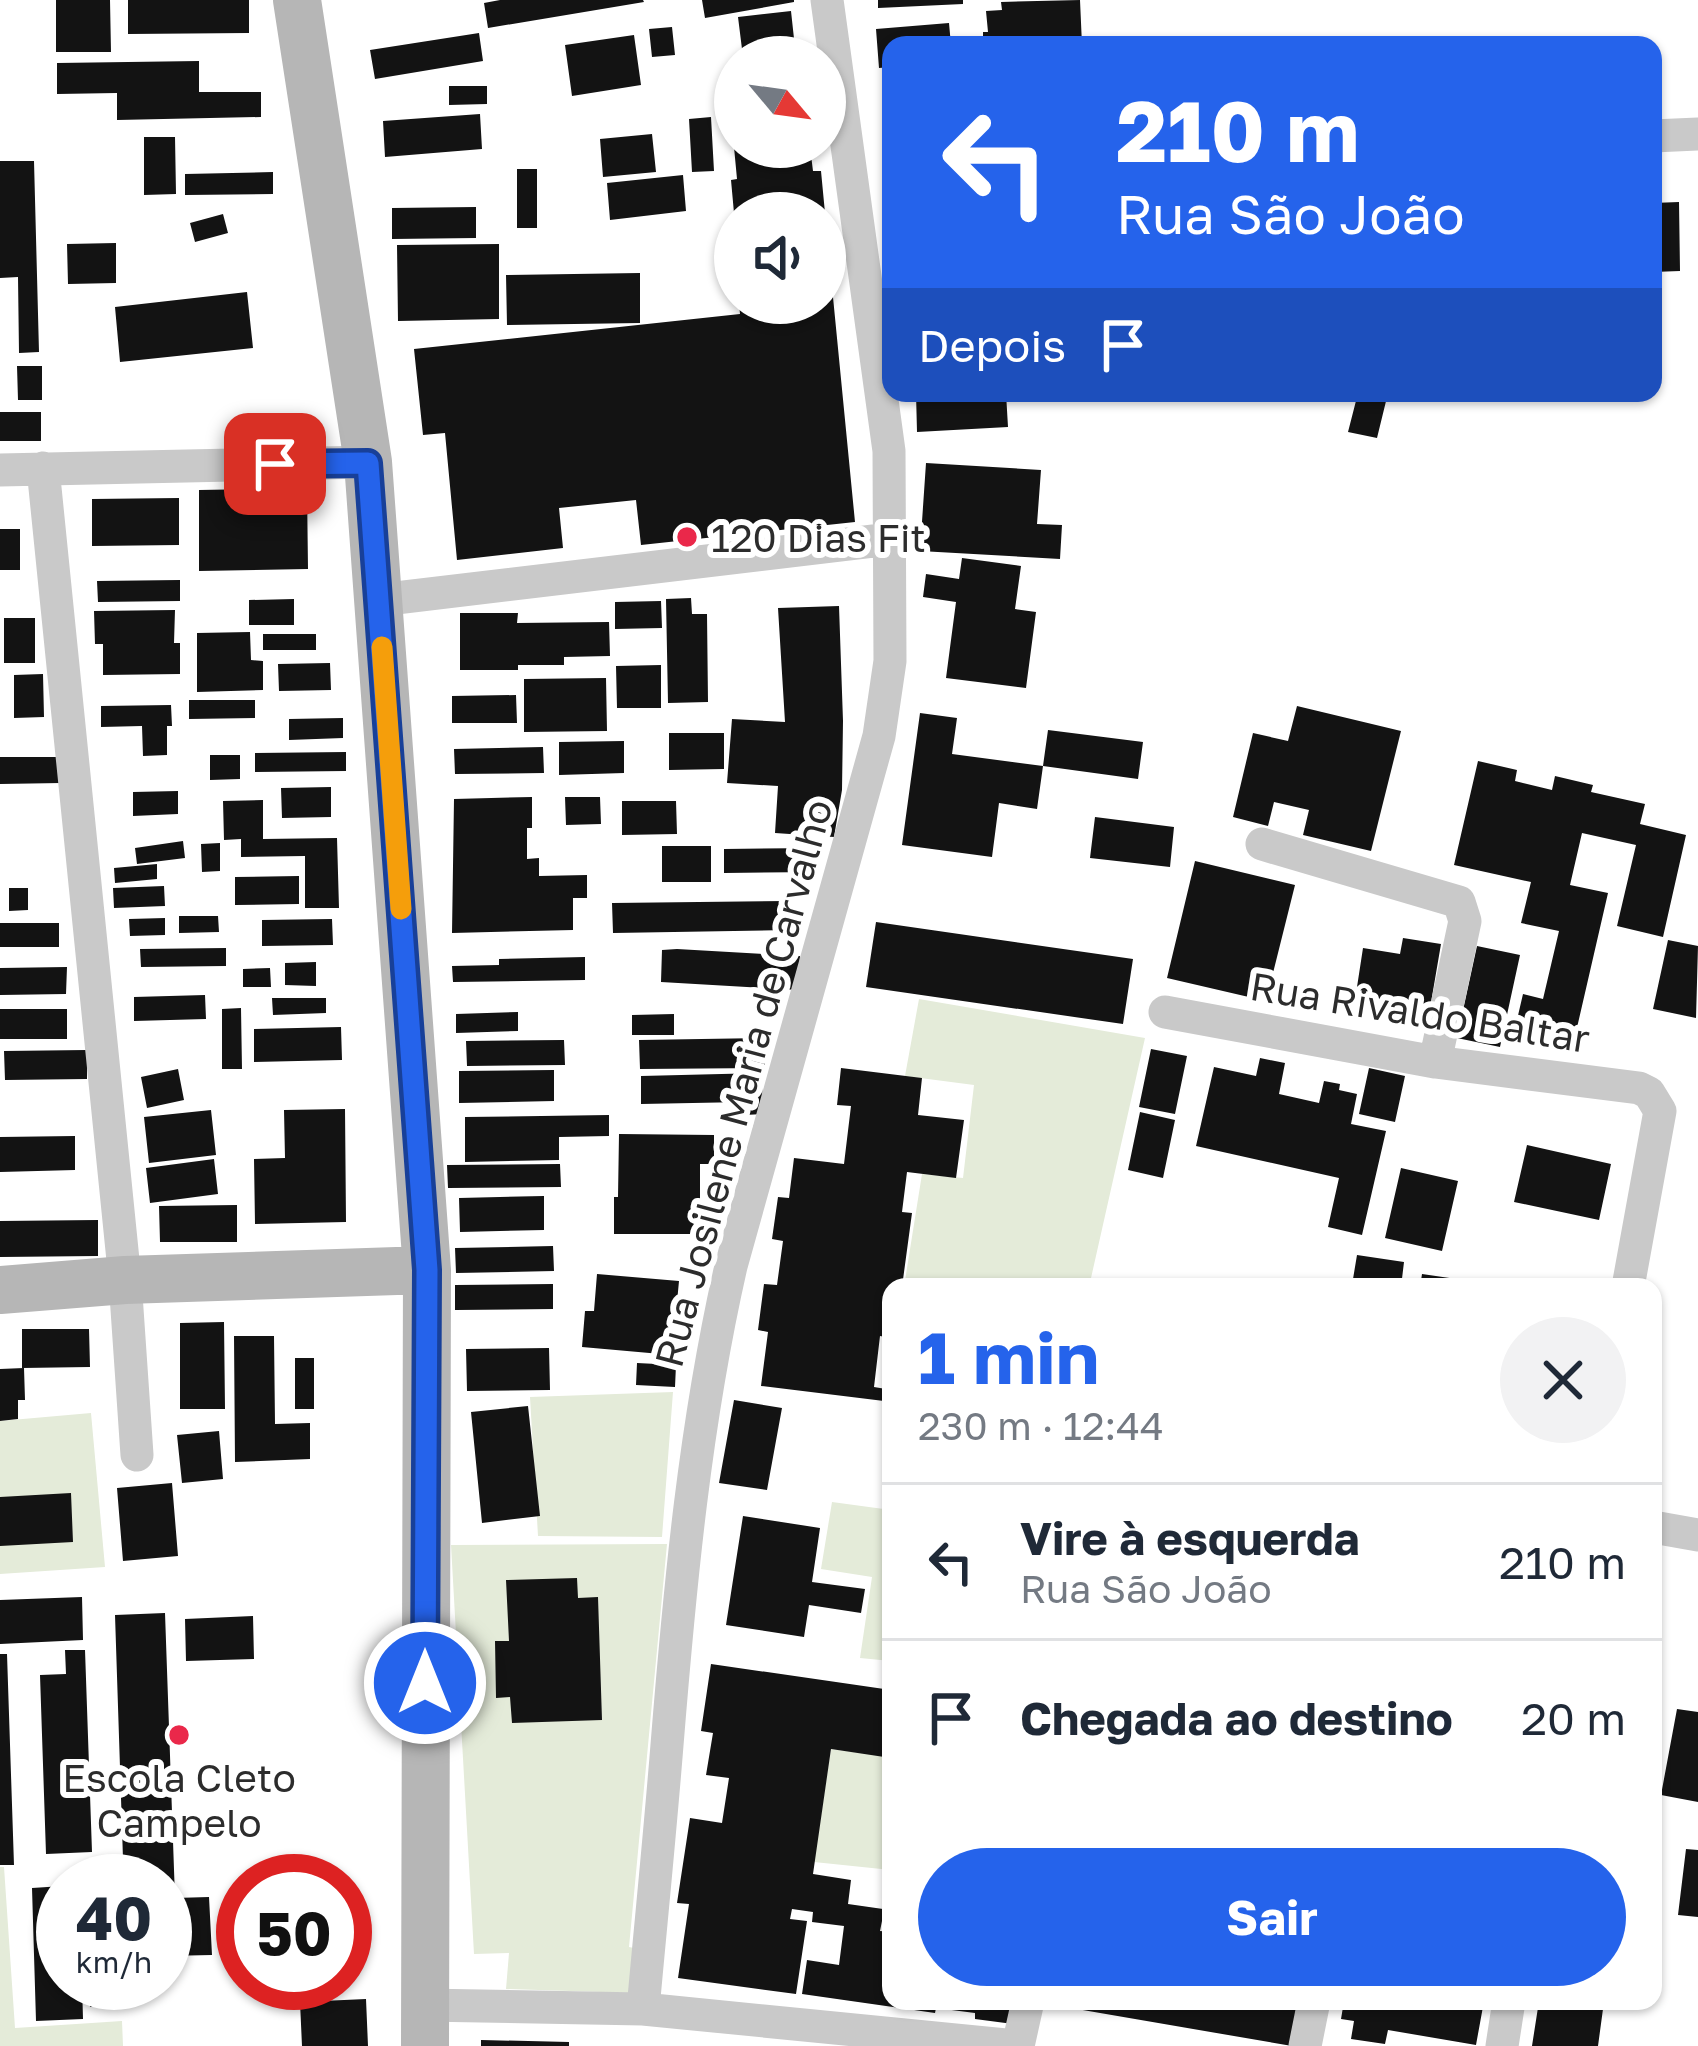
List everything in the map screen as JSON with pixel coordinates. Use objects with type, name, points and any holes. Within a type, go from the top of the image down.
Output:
[{"type":"main road","points":[[297,0],[368,463],[427,1270],[424,2025]]},
{"type":"main road","points":[[0,1290],[125,1280],[427,1270]]},
{"type":"street","name":"Rua Josilene Maria de Carvalho","points":[[827,0],[882,394]]},
{"type":"street","points":[[1662,136],[1698,134]]},
{"type":"street","name":"Rua Josilene Maria de Carvalho","points":[[643,2009],[674,1652],[704,1401],[731,1266],[879,736],[890,661],[890,451],[883,402]]},
{"type":"street","points":[[0,470],[368,463]]},
{"type":"street","points":[[43,467],[125,1280],[137,1455]]},
{"type":"street","points":[[379,600],[890,539]]},
{"type":"street","points":[[1262,844],[1459,902],[1465,921],[1435,1062]]},
{"type":"street","name":"Rua Rivaldo Baltar","points":[[1165,1012],[1435,1062],[1640,1088],[1649,1093],[1660,1111],[1630,1278]]},
{"type":"street","points":[[1662,1528],[1698,1534]]},
{"type":"street","points":[[424,2025],[643,2009],[1017,2046],[1026,2010]]},
{"type":"street","points":[[1305,2046],[1312,2010]]},
{"type":"street","points":[[1502,2046],[1508,2010]]},
{"type":"green space","points":[[919,999],[1145,1038],[1091,1278],[905,1278],[922,1174],[963,1178],[974,1085],[905,1076]]},
{"type":"green space","points":[[673,1392],[662,1537],[538,1536],[530,1397]]},
{"type":"green space","points":[[91,1413],[105,1567],[0,1574],[0,1421]]},
{"type":"green space","points":[[832,1502],[882,1509],[882,1660],[860,1658],[872,1577],[821,1569]]},
{"type":"green space","points":[[667,1544],[629,1947],[634,1948],[632,1993],[506,1989],[509,1953],[474,1954],[451,1545]]},
{"type":"green space","points":[[831,1749],[882,1756],[882,1869],[814,1862]]},
{"type":"green space","points":[[0,1867],[4,1867],[15,2028],[122,2021],[123,2046],[0,2046]]},
{"type":"building","points":[[56,0],[110,0],[111,52],[56,52]]},
{"type":"building","points":[[128,0],[249,0],[249,33],[128,34]]},
{"type":"building","points":[[702,0],[794,0],[794,2],[705,18]]},
{"type":"building","points":[[878,0],[963,0],[963,4],[878,8]]},
{"type":"building","points":[[1080,0],[1082,36],[983,36],[988,32],[986,11],[1002,10],[1001,2]]},
{"type":"building","points":[[644,2],[488,28],[484,3]]},
{"type":"building","points":[[791,11],[794,36],[740,36],[738,17]]},
{"type":"building","points":[[949,23],[950,36],[882,36],[879,68],[876,29]]},
{"type":"building","points":[[672,27],[675,55],[652,57],[649,29]]},
{"type":"building","points":[[479,33],[483,61],[375,79],[370,50]]},
{"type":"building","points":[[634,35],[641,85],[572,96],[565,45]]},
{"type":"building","points":[[199,61],[199,92],[261,92],[261,117],[117,120],[117,93],[57,94],[57,63]]},
{"type":"building","points":[[449,86],[487,86],[487,104],[449,105]]},
{"type":"building","points":[[480,114],[482,149],[385,157],[383,121]]},
{"type":"building","points":[[711,117],[714,171],[692,172],[689,119]]},
{"type":"building","points":[[652,134],[656,172],[603,177],[600,139]]},
{"type":"building","points":[[144,137],[175,137],[176,194],[144,195]]},
{"type":"building","points":[[0,161],[34,161],[39,352],[19,353],[18,277],[0,278]]},
{"type":"building","points":[[736,168],[813,168],[821,171],[823,192],[732,192],[731,180],[737,179]]},
{"type":"building","points":[[517,169],[537,169],[537,228],[517,228]]},
{"type":"building","points":[[273,172],[273,194],[185,195],[185,174]]},
{"type":"building","points":[[683,175],[686,211],[610,220],[607,183]]},
{"type":"building","points":[[1679,202],[1680,271],[1662,272],[1662,203]]},
{"type":"building","points":[[476,207],[476,238],[392,239],[392,208]]},
{"type":"building","points":[[223,214],[228,233],[195,242],[190,223]]},
{"type":"building","points":[[116,243],[116,283],[68,284],[67,244]]},
{"type":"building","points":[[499,244],[499,319],[398,321],[397,245]]},
{"type":"building","points":[[640,273],[640,323],[507,325],[506,275]]},
{"type":"building","points":[[247,292],[253,348],[120,362],[115,307]]},
{"type":"building","points":[[714,317],[714,324],[836,324],[855,522],[641,545],[636,500],[559,508],[563,548],[457,560],[445,433],[423,435],[414,349]]},
{"type":"building","points":[[17,366],[42,366],[42,400],[18,400]]},
{"type":"building","points":[[916,402],[1007,402],[1008,427],[917,432]]},
{"type":"building","points":[[1356,402],[1386,402],[1377,438],[1348,432]]},
{"type":"building","points":[[0,412],[41,412],[41,441],[0,441]]},
{"type":"building","points":[[926,463],[1041,470],[1037,524],[1062,525],[1060,559],[920,551]]},
{"type":"building","points":[[307,488],[308,569],[199,571],[199,490]]},
{"type":"building","points":[[179,498],[179,545],[92,546],[92,499]]},
{"type":"building","points":[[0,529],[20,529],[20,570],[0,570]]},
{"type":"building","points":[[962,558],[1021,566],[1015,609],[1036,612],[1026,688],[946,678],[956,602],[923,597],[926,574],[959,579]]},
{"type":"building","points":[[180,580],[180,601],[98,602],[97,581]]},
{"type":"building","points":[[691,598],[692,614],[707,614],[708,702],[668,703],[666,599]]},
{"type":"building","points":[[294,599],[294,625],[249,625],[249,600]]},
{"type":"building","points":[[661,601],[662,628],[615,629],[615,602]]},
{"type":"building","points":[[839,606],[842,790],[834,837],[775,833],[778,786],[727,783],[732,719],[785,722],[778,608]]},
{"type":"building","points":[[175,610],[180,674],[103,675],[103,644],[95,644],[94,611]]},
{"type":"building","points":[[460,613],[518,613],[517,623],[609,622],[610,656],[564,657],[564,665],[518,665],[518,670],[460,670]]},
{"type":"building","points":[[4,618],[35,618],[35,663],[4,663]]},
{"type":"building","points":[[250,632],[251,660],[263,661],[263,690],[197,692],[197,633]]},
{"type":"building","points":[[263,634],[316,634],[316,650],[263,650]]},
{"type":"building","points":[[330,663],[331,690],[279,691],[278,664]]},
{"type":"building","points":[[661,665],[661,708],[617,708],[616,666]]},
{"type":"building","points":[[43,674],[44,717],[14,718],[14,675]]},
{"type":"building","points":[[606,678],[607,731],[524,732],[524,679]]},
{"type":"building","points":[[516,695],[517,723],[452,723],[452,696]]},
{"type":"building","points":[[189,700],[255,700],[255,718],[189,719]]},
{"type":"building","points":[[171,705],[167,755],[143,756],[142,726],[101,727],[101,706]]},
{"type":"building","points":[[1297,706],[1401,731],[1371,851],[1303,835],[1309,810],[1274,802],[1268,826],[1233,817],[1253,733],[1288,741]]},
{"type":"building","points":[[920,713],[957,718],[952,754],[1043,766],[1037,809],[999,803],[992,857],[902,845]]},
{"type":"building","points":[[343,718],[343,738],[289,740],[289,719]]},
{"type":"building","points":[[1048,730],[1143,742],[1138,779],[1043,766]]},
{"type":"building","points":[[669,733],[724,733],[724,769],[669,770]]},
{"type":"building","points":[[624,741],[624,773],[559,775],[559,742]]},
{"type":"building","points":[[543,747],[544,773],[455,774],[454,749]]},
{"type":"building","points":[[346,752],[346,771],[255,772],[255,753]]},
{"type":"building","points":[[210,755],[240,755],[240,779],[210,780]]},
{"type":"building","points":[[0,757],[61,757],[61,783],[0,784]]},
{"type":"building","points":[[1478,761],[1517,770],[1515,781],[1552,790],[1555,776],[1593,785],[1591,792],[1645,804],[1640,824],[1686,835],[1663,937],[1617,926],[1636,845],[1582,833],[1570,885],[1608,893],[1576,1032],[1538,1023],[1534,1042],[1513,1037],[1523,994],[1543,999],[1559,931],[1521,923],[1531,882],[1454,865]]},
{"type":"building","points":[[331,787],[331,817],[282,818],[281,788]]},
{"type":"building","points":[[178,791],[178,814],[133,816],[133,792]]},
{"type":"building","points":[[532,797],[527,859],[539,858],[539,876],[587,875],[587,898],[573,898],[573,930],[452,933],[454,799]]},
{"type":"building","points":[[565,797],[600,797],[601,824],[566,825]]},
{"type":"building","points":[[263,800],[263,839],[337,838],[339,908],[305,908],[305,856],[241,857],[241,839],[224,840],[223,801]]},
{"type":"building","points":[[622,801],[676,801],[677,834],[622,835]]},
{"type":"building","points":[[1095,817],[1174,827],[1170,867],[1090,858]]},
{"type":"building","points":[[183,841],[185,858],[137,864],[135,848]]},
{"type":"building","points":[[220,843],[220,871],[202,872],[201,844]]},
{"type":"building","points":[[662,846],[711,846],[711,882],[662,882]]},
{"type":"building","points":[[817,848],[818,872],[724,873],[724,849]]},
{"type":"building","points":[[1195,861],[1295,885],[1266,1001],[1167,978]]},
{"type":"building","points":[[157,864],[157,879],[115,883],[114,868]]},
{"type":"building","points":[[299,876],[299,904],[235,905],[235,877]]},
{"type":"building","points":[[164,886],[165,906],[114,908],[113,888]]},
{"type":"building","points":[[9,888],[28,888],[28,910],[9,911]]},
{"type":"building","points":[[787,901],[787,930],[613,933],[612,903]]},
{"type":"building","points":[[179,916],[218,916],[219,932],[179,933]]},
{"type":"building","points":[[165,918],[165,935],[130,936],[129,919]]},
{"type":"building","points":[[332,919],[333,945],[262,946],[262,920]]},
{"type":"building","points":[[876,922],[1133,959],[1123,1024],[866,987]]},
{"type":"building","points":[[0,923],[59,923],[59,947],[0,947]]},
{"type":"building","points":[[1403,938],[1441,944],[1427,1026],[1353,1013],[1363,948],[1400,954]]},
{"type":"building","points":[[1668,940],[1698,946],[1696,1018],[1653,1009]]},
{"type":"building","points":[[1477,946],[1520,955],[1500,1047],[1457,1038]]},
{"type":"building","points":[[226,948],[226,966],[141,967],[140,949]]},
{"type":"building","points":[[662,950],[800,956],[798,990],[661,982]]},
{"type":"building","points":[[585,957],[585,980],[453,982],[452,966],[499,965],[499,959]]},
{"type":"building","points":[[316,962],[316,986],[285,985],[285,963]]},
{"type":"building","points":[[67,967],[66,994],[0,995],[0,968]]},
{"type":"building","points":[[270,968],[271,987],[243,987],[243,969]]},
{"type":"building","points":[[205,995],[206,1019],[134,1021],[134,997]]},
{"type":"building","points":[[272,998],[326,998],[326,1013],[273,1015]]},
{"type":"building","points":[[241,1008],[242,1069],[222,1069],[222,1009]]},
{"type":"building","points":[[0,1009],[67,1009],[67,1039],[0,1039]]},
{"type":"building","points":[[518,1012],[518,1031],[456,1033],[456,1014]]},
{"type":"building","points":[[674,1014],[674,1035],[632,1035],[632,1015]]},
{"type":"building","points":[[341,1027],[342,1060],[254,1062],[254,1029]]},
{"type":"building","points":[[765,1038],[765,1068],[640,1069],[639,1040]]},
{"type":"building","points":[[564,1040],[565,1065],[467,1066],[466,1041]]},
{"type":"building","points":[[1151,1049],[1187,1056],[1175,1114],[1139,1107]]},
{"type":"building","points":[[87,1050],[87,1079],[5,1080],[4,1051]]},
{"type":"building","points":[[1260,1058],[1285,1063],[1279,1094],[1319,1103],[1324,1081],[1340,1084],[1339,1090],[1357,1094],[1351,1124],[1386,1131],[1362,1235],[1328,1227],[1339,1178],[1196,1146],[1214,1067],[1256,1076]]},
{"type":"building","points":[[841,1068],[922,1078],[918,1115],[964,1120],[956,1178],[907,1172],[902,1212],[912,1213],[903,1278],[882,1278],[882,1336],[874,1387],[882,1388],[882,1401],[761,1386],[768,1332],[758,1330],[764,1284],[777,1285],[783,1241],[772,1239],[778,1197],[789,1198],[794,1158],[844,1164],[851,1106],[837,1105]]},
{"type":"building","points":[[1369,1068],[1405,1076],[1395,1122],[1359,1114]]},
{"type":"building","points":[[178,1069],[184,1100],[147,1108],[141,1077]]},
{"type":"building","points":[[554,1070],[554,1101],[459,1103],[459,1071]]},
{"type":"building","points":[[762,1073],[763,1114],[745,1115],[744,1102],[641,1104],[641,1076]]},
{"type":"building","points":[[345,1109],[346,1222],[255,1224],[254,1159],[285,1158],[284,1110]]},
{"type":"building","points":[[211,1110],[216,1155],[149,1163],[144,1117]]},
{"type":"building","points":[[1140,1112],[1175,1120],[1163,1178],[1128,1170]]},
{"type":"building","points":[[609,1115],[609,1136],[559,1137],[559,1160],[465,1162],[465,1117]]},
{"type":"building","points":[[619,1134],[714,1135],[714,1164],[700,1164],[700,1234],[614,1234]]},
{"type":"building","points":[[75,1136],[75,1170],[0,1172],[0,1137]]},
{"type":"building","points":[[1527,1145],[1611,1164],[1599,1220],[1514,1202]]},
{"type":"building","points":[[214,1159],[218,1194],[150,1203],[146,1168]]},
{"type":"building","points":[[560,1164],[561,1187],[448,1188],[447,1165]]},
{"type":"building","points":[[1401,1168],[1458,1181],[1442,1251],[1385,1238]]},
{"type":"building","points":[[544,1196],[544,1230],[460,1232],[459,1198]]},
{"type":"building","points":[[237,1205],[237,1242],[160,1242],[159,1206]]},
{"type":"building","points":[[98,1220],[98,1256],[0,1257],[0,1221]]},
{"type":"building","points":[[553,1246],[554,1271],[456,1273],[455,1248]]},
{"type":"building","points":[[1357,1255],[1404,1262],[1402,1278],[1353,1278]]},
{"type":"building","points":[[597,1274],[679,1281],[672,1355],[582,1347],[585,1311],[594,1311]]},
{"type":"building","points":[[553,1284],[553,1309],[455,1310],[455,1285]]},
{"type":"building","points":[[224,1322],[225,1409],[180,1409],[180,1323]]},
{"type":"building","points":[[22,1329],[89,1329],[90,1367],[22,1368]]},
{"type":"building","points":[[234,1336],[274,1336],[275,1424],[310,1423],[310,1459],[235,1462]]},
{"type":"building","points":[[549,1348],[550,1390],[467,1391],[466,1349]]},
{"type":"building","points":[[295,1358],[314,1358],[314,1409],[295,1409]]},
{"type":"building","points":[[637,1363],[676,1365],[675,1387],[636,1385]]},
{"type":"building","points":[[24,1368],[25,1400],[18,1400],[18,1419],[0,1421],[0,1369]]},
{"type":"building","points":[[734,1400],[782,1408],[767,1490],[719,1483]]},
{"type":"building","points":[[528,1406],[540,1516],[482,1523],[471,1412]]},
{"type":"building","points":[[219,1431],[223,1479],[182,1483],[177,1435]]},
{"type":"building","points":[[172,1483],[178,1556],[123,1561],[117,1488]]},
{"type":"building","points":[[71,1493],[73,1542],[0,1546],[0,1497]]},
{"type":"building","points":[[743,1516],[820,1528],[812,1582],[865,1589],[861,1613],[809,1605],[804,1637],[726,1625]]},
{"type":"building","points":[[577,1578],[578,1598],[598,1597],[602,1720],[512,1723],[510,1697],[496,1698],[495,1641],[509,1641],[506,1580]]},
{"type":"building","points":[[82,1597],[83,1640],[0,1644],[0,1600]]},
{"type":"building","points":[[165,1613],[173,1854],[123,1854],[115,1615]]},
{"type":"building","points":[[253,1616],[254,1659],[186,1661],[185,1619]]},
{"type":"building","points":[[65,1650],[85,1650],[92,1852],[46,1854],[40,1675],[66,1674]]},
{"type":"building","points":[[0,1654],[7,1654],[14,1865],[0,1865]]},
{"type":"building","points":[[711,1664],[882,1689],[882,1757],[831,1749],[813,1874],[851,1880],[848,1904],[882,1909],[882,2005],[802,1994],[807,1960],[839,1965],[844,1926],[812,1922],[813,1912],[792,1909],[790,1919],[807,1921],[796,1994],[678,1978],[689,1904],[677,1903],[690,1818],[722,1823],[729,1778],[706,1775],[713,1733],[701,1731]]},
{"type":"building","points":[[1677,1709],[1698,1712],[1698,1802],[1662,1795]]},
{"type":"building","points":[[1686,1849],[1698,1850],[1698,1917],[1678,1915]]},
{"type":"building","points":[[32,1888],[36,1888],[36,2010],[83,2010],[83,2019],[36,2021]]},
{"type":"building","points":[[209,1897],[212,1955],[192,1955],[192,1898]]},
{"type":"building","points":[[300,2010],[366,2010],[368,2046],[302,2046]]},
{"type":"building","points":[[952,2010],[1015,2010],[1013,2024],[975,2019],[975,2013]]},
{"type":"building","points":[[1083,2010],[1298,2010],[1292,2046]]},
{"type":"building","points":[[1342,2010],[1482,2010],[1476,2045],[1388,2030],[1385,2044],[1351,2039],[1354,2021],[1341,2019]]},
{"type":"building","points":[[1538,2010],[1603,2010],[1598,2046],[1532,2046]]},
{"type":"building","points":[[481,2040],[569,2042],[569,2046],[481,2046]]},
{"type":"slow traffic","points":[[382,647],[401,909]]},
{"type":"place","name":"120 Dias Fit","points":[[687,537]]},
{"type":"place","name":"Escola Cleto Campelo","points":[[179,1735]]},
{"type":"route","points":[[275,464],[368,463],[427,1270],[425,1683]]}]
